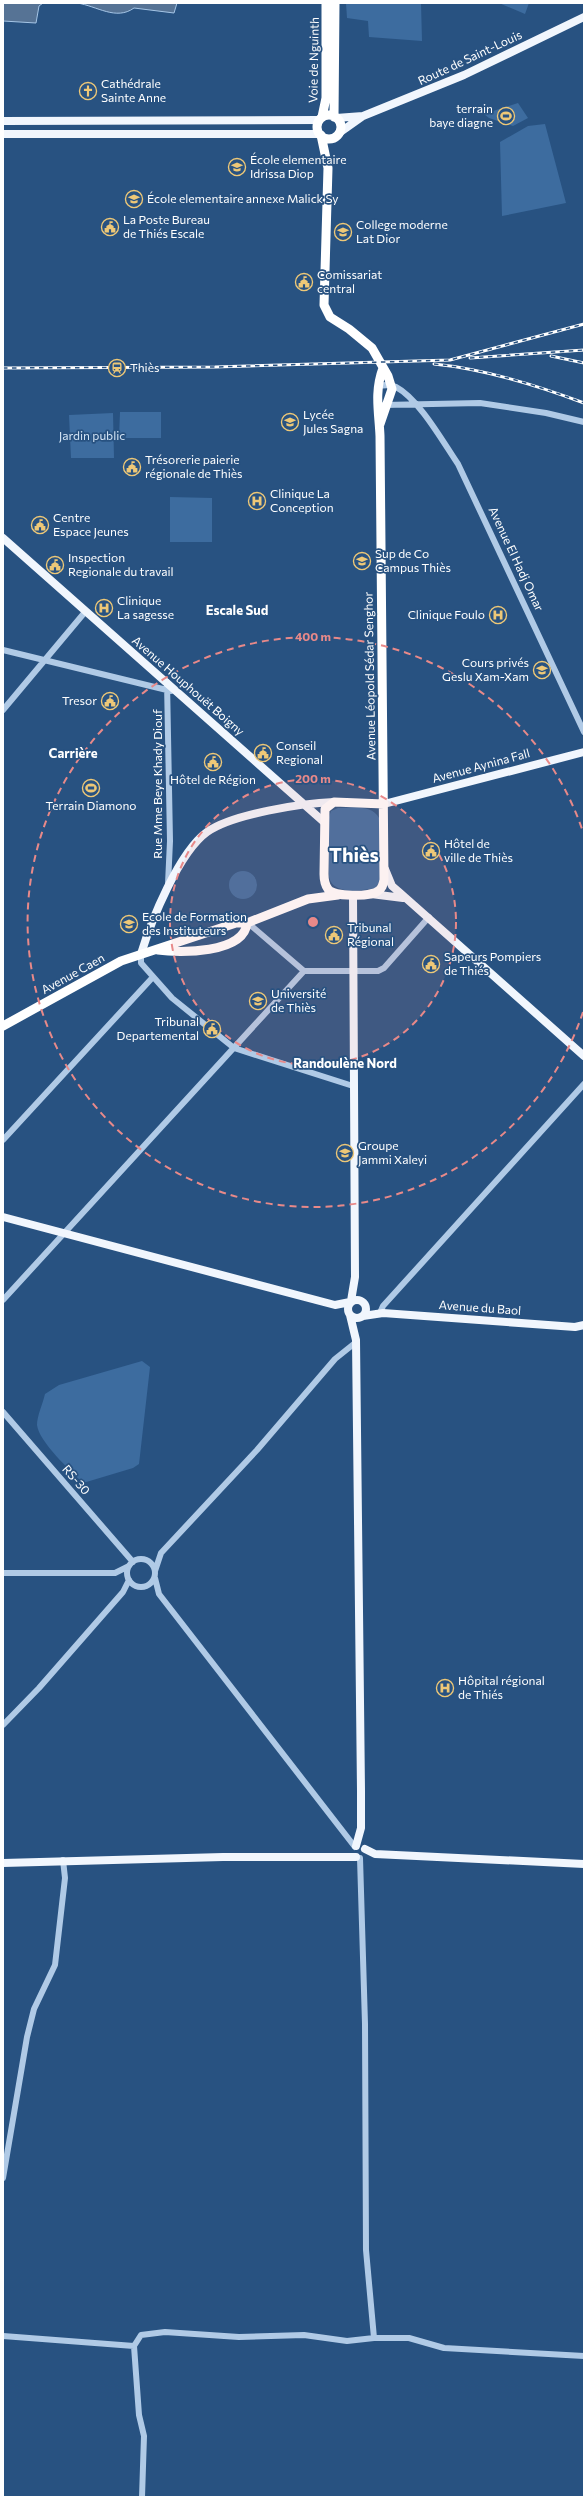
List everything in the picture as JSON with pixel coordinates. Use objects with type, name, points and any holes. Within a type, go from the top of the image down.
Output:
[{"type":"highway","name":"Voie de Nguinth","points":[[320,119],[326,98],[326,3]]},
{"type":"highway","name":"Voie de Nguinth","points":[[335,3],[335,117]]},
{"type":"highway","points":[[328,168],[320,134],[317,128],[320,119],[329,115],[335,117],[340,123],[338,134],[331,149],[328,168],[325,299],[335,319],[372,348],[392,386],[380,428]]},
{"type":"highway","points":[[320,134],[331,138],[338,134]]},
{"type":"highway","points":[[380,428],[377,405],[378,386],[383,368]]},
{"type":"highway","name":"Avenue Léopold Sédar Senghor","points":[[367,894],[378,892],[383,885],[384,865],[380,428]]},
{"type":"highway","points":[[340,894],[328,889],[324,874],[325,808],[334,802],[384,804]]},
{"type":"highway","points":[[308,900],[318,890],[324,874]]},
{"type":"highway","name":"Avenue Caen","points":[[3,1026],[108,968],[140,954],[158,950],[236,923],[247,923],[308,900],[340,894],[367,894]]},
{"type":"highway","name":"Avenue Caen","points":[[158,950],[185,952],[218,948],[243,933],[247,923]]},
{"type":"main road","name":"Route de Saint-Louis","points":[[363,116],[464,75],[584,16]]},
{"type":"main road","points":[[335,117],[363,116]]},
{"type":"main road","points":[[338,134],[363,116]]},
{"type":"main road","points":[[3,121],[320,119]]},
{"type":"main road","points":[[3,134],[320,134]]},
{"type":"main road","name":"Avenue Houphouët Boigny","points":[[3,538],[168,686],[181,693],[303,806],[324,822]]},
{"type":"main road","name":"Avenue Aynina Fall","points":[[384,804],[584,752]]},
{"type":"main road","points":[[140,954],[149,927],[168,885],[191,848],[207,832],[222,823],[245,817],[303,806],[334,802]]},
{"type":"main road","points":[[384,865],[392,886],[429,917],[584,1056]]},
{"type":"main road","points":[[353,894],[356,1277],[349,1314],[355,1342],[361,1828],[359,1851]]},
{"type":"main road","points":[[367,894],[406,898]]},
{"type":"main road","points":[[3,1217],[335,1304],[354,1318],[381,1312]]},
{"type":"main road","points":[[355,1342],[362,1316],[366,1312],[356,1277]]},
{"type":"main road","points":[[335,1304],[357,1299],[381,1312]]},
{"type":"main road","name":"Avenue du Baol","points":[[381,1312],[575,1327],[584,1325]]},
{"type":"main road","name":"Avenue du Baol","points":[[575,1327],[584,1332]]},
{"type":"main road","points":[[3,1863],[63,1860],[340,1857],[359,1851],[379,1854],[584,1864]]},
{"type":"street","points":[[378,386],[392,386]]},
{"type":"street","name":"Avenue El Hadj Omar","points":[[392,386],[415,403],[444,441],[458,464],[584,732]]},
{"type":"street","points":[[377,405],[415,403],[480,403],[546,413],[584,422]]},
{"type":"street","points":[[3,710],[45,662],[85,612]]},
{"type":"street","points":[[3,650],[45,662],[158,689],[168,686]]},
{"type":"street","name":"Rue Mme Beye Khady Diouf","points":[[168,686],[170,841],[168,885]]},
{"type":"street","points":[[247,923],[304,971],[353,971],[378,970],[384,968],[429,917]]},
{"type":"street","points":[[140,954],[141,963],[172,998],[234,1048],[354,1086]]},
{"type":"street","points":[[3,1300],[304,971]]},
{"type":"street","points":[[3,1140],[153,977]]},
{"type":"street","points":[[381,1312],[584,1084]]},
{"type":"street","points":[[123,1592],[150,1584],[155,1574],[161,1553],[257,1450],[335,1359],[355,1342]]},
{"type":"street","name":"RS-30","points":[[3,1412],[131,1564]]},
{"type":"street","points":[[115,1572],[131,1564],[161,1553]]},
{"type":"street","points":[[144,1559],[151,1563],[159,1594],[359,1851],[365,2024],[366,2250],[374,2338]]},
{"type":"street","points":[[3,1725],[39,1688],[123,1592],[131,1564]]},
{"type":"street","points":[[3,1573],[115,1572],[128,1578],[140,1587],[159,1594]]},
{"type":"street","points":[[3,2178],[26,2037],[34,2009],[55,1965],[65,1878],[63,1860]]},
{"type":"street","points":[[142,2497],[144,2436],[139,2415],[134,2346],[141,2335],[165,2332],[239,2337],[304,2335],[347,2341],[374,2338],[409,2338],[444,2348],[584,2356]]},
{"type":"street","points":[[3,2336],[134,2346]]},
{"type":"green space","points":[[346,3],[421,3],[422,41],[369,37],[368,21],[347,18]]},
{"type":"green space","points":[[499,3],[529,3],[525,14]]},
{"type":"green space","name":"terrain baye diagne","points":[[518,103],[528,118],[513,126],[489,118],[484,114]]},
{"type":"green space","points":[[545,124],[566,203],[502,216],[500,142],[528,126]]},
{"type":"green space","points":[[120,412],[161,412],[161,438],[119,438]]},
{"type":"green space","name":"Jardin public","points":[[113,413],[114,458],[71,458],[69,415]]},
{"type":"green space","points":[[170,497],[212,498],[212,542],[170,542]]},
{"type":"green space","points":[[355,807],[367,809],[376,814],[379,818],[380,881],[375,888],[355,891],[341,889],[332,883],[329,877],[329,817],[331,811],[338,808]]},
{"type":"green space","points":[[243,871],[253,875],[257,885],[253,895],[243,899],[233,895],[229,885],[233,875]]},
{"type":"green space","points":[[142,1361],[150,1367],[139,1464],[133,1468],[83,1483],[49,1448],[39,1432],[37,1421],[45,1394],[59,1385]]},
{"type":"shaded area","points":[[3,3],[43,3],[39,6],[36,23],[3,21]]},
{"type":"shaded area","points":[[77,3],[177,3],[174,13],[134,8],[127,12],[113,13]]},
{"type":"railway","points":[[3,368],[215,367],[450,360],[584,324]]},
{"type":"railway","points":[[470,358],[584,350]]},
{"type":"railway","points":[[551,356],[584,363]]},
{"type":"railway","points":[[434,364],[453,366],[491,374],[547,390],[584,403]]},
{"type":"place","name":"Cathédrale Sainte Anne","points":[[88,91]]},
{"type":"place","name":"terrain baye diagne","points":[[506,116]]},
{"type":"place","name":"École elementaire Idrissa Diop","points":[[237,167]]},
{"type":"place","name":"École elementaire annexe Malick Sy","points":[[134,199]]},
{"type":"place","name":"La Poste Bureau de Thiés Escale","points":[[110,227]]},
{"type":"place","name":"College moderne Lat Dior","points":[[343,232]]},
{"type":"place","name":"Comissariat central","points":[[304,282]]},
{"type":"place","name":"Thiès","points":[[117,368]]},
{"type":"place","name":"Lycée Jules Sagna","points":[[290,422]]},
{"type":"place","name":"Trésorerie paierie régionale de Thiès","points":[[132,467]]},
{"type":"place","name":"Clinique La Conception","points":[[257,501]]},
{"type":"place","name":"Centre Espace Jeunes","points":[[40,525]]},
{"type":"place","name":"Sup de Co Campus Thiès","points":[[362,561]]},
{"type":"place","name":"Inspection Regionale du travail","points":[[55,565]]},
{"type":"place","name":"Clinique La sagesse","points":[[104,608]]},
{"type":"place","name":"Clinique Foulo","points":[[498,615]]},
{"type":"place","name":"Cours privés Geslu Xam-Xam","points":[[542,670]]},
{"type":"place","name":"Tresor","points":[[110,701]]},
{"type":"place","name":"Conseil Regional","points":[[263,753]]},
{"type":"place","name":"Hôtel de Région","points":[[213,762]]},
{"type":"place","name":"Terrain Diamono","points":[[91,788]]},
{"type":"place","name":"Hôtel de ville de Thiès","points":[[431,851]]},
{"type":"place","name":"Ecole de Formation des Instituteurs","points":[[129,924]]},
{"type":"place","name":"Tribunal Régional","points":[[334,935]]},
{"type":"place","name":"Sapeurs Pompiers de Thiés","points":[[431,964]]},
{"type":"place","name":"Université de Thiès","points":[[258,1001]]},
{"type":"place","name":"Tribunal Departemental","points":[[212,1029]]},
{"type":"place","name":"Groupe Jammi Xaleyi","points":[[345,1153]]},
{"type":"place","name":"Hôpital régional de Thiés","points":[[445,1688]]},
{"type":"district","name":"Escale Sud","points":[[237,610]]},
{"type":"district","name":"Carrière","points":[[73,753]]},
{"type":"district","name":"Thiès","points":[[354,855]]},
{"type":"district","name":"Randoulène Nord","points":[[345,1063]]}]
